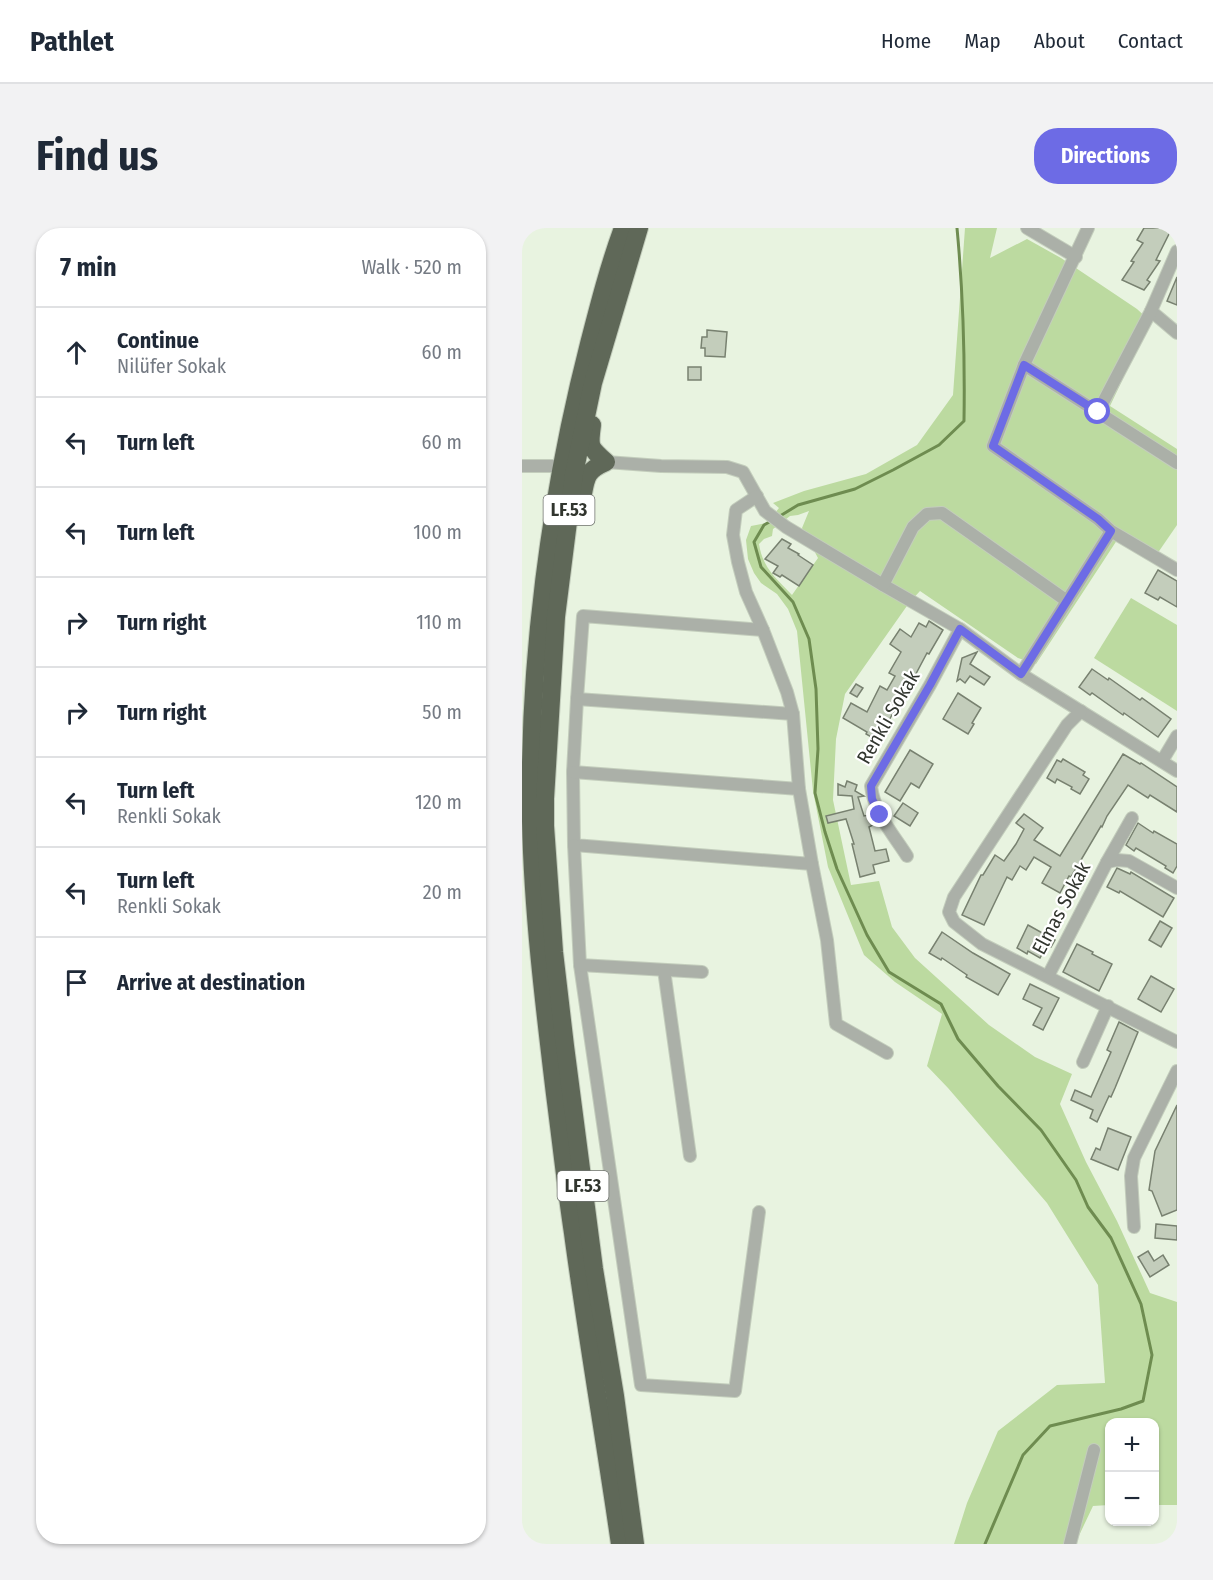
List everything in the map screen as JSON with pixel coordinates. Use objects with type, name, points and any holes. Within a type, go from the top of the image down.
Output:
[{"type":"highway","name":"LF.53","points":[[620,1544],[571,1222],[544,1006],[533,868],[531,755],[534,693],[546,572],[561,466],[574,403],[623,228]]},
{"type":"highway","name":"LF.53","points":[[635,1544],[615,1396],[594,1269],[565,1046],[554,952],[545,799],[556,617],[574,474],[593,383],[640,228]]},
{"type":"highway","points":[[545,799],[568,585],[586,476],[593,467],[606,462],[589,443],[592,424],[640,228]]},
{"type":"street","points":[[1027,228],[1076,256]]},
{"type":"street","points":[[1088,228],[1024,365],[993,446],[1098,519],[1111,531],[1177,570]]},
{"type":"street","points":[[1098,412],[1150,311],[1177,251]]},
{"type":"street","points":[[1150,311],[1177,333]]},
{"type":"street","points":[[1024,365],[1177,462]]},
{"type":"street","points":[[606,462],[727,467],[743,472],[765,511],[786,527],[960,629],[1021,674],[1177,771]]},
{"type":"street","points":[[522,466],[561,466]]},
{"type":"street","points":[[757,496],[736,510],[733,535],[746,592],[764,630],[787,692],[792,714],[799,789],[827,940],[836,1024],[887,1053]]},
{"type":"street","points":[[883,585],[913,527],[927,514],[942,513],[1067,601]]},
{"type":"street","points":[[1021,674],[1111,531]]},
{"type":"street","points":[[759,1212],[735,1391],[641,1385],[580,965],[573,772],[583,616],[764,630]]},
{"type":"street","name":"Renkli Sokak","points":[[907,856],[880,815],[872,799],[871,786],[960,629]]},
{"type":"street","points":[[577,699],[792,714]]},
{"type":"street","points":[[1081,711],[1067,724],[954,897],[949,912],[954,922],[982,944],[1177,1042]]},
{"type":"street","points":[[1162,760],[1177,736]]},
{"type":"street","points":[[573,772],[799,789]]},
{"type":"street","points":[[1107,862],[1132,818]]},
{"type":"street","points":[[574,845],[812,864]]},
{"type":"street","name":"Elmas Sokak","points":[[1048,976],[1107,862],[1129,861],[1177,888]]},
{"type":"street","points":[[580,965],[702,972]]},
{"type":"street","points":[[664,970],[690,1156]]},
{"type":"street","points":[[1083,1062],[1108,1006]]},
{"type":"street","points":[[1134,1227],[1131,1176],[1134,1158],[1177,1071]]},
{"type":"street","points":[[1070,1544],[1094,1450]]},
{"type":"green space","points":[[965,228],[997,228],[990,258],[1027,239],[1061,258],[1137,309],[1150,321],[1110,406],[1177,449],[1177,525],[1155,557],[1123,531],[1036,664],[1018,658],[920,591],[909,603],[845,694],[836,739],[833,800],[851,885],[879,881],[892,927],[915,958],[989,1025],[1035,1057],[1072,1074],[1060,1104],[1086,1162],[1117,1221],[1150,1293],[1177,1302],[1177,1505],[1159,1505],[1159,1418],[1105,1418],[1105,1505],[1093,1506],[1075,1544],[954,1544],[967,1503],[998,1431],[1057,1385],[1105,1383],[1098,1285],[1047,1203],[927,1066],[942,1014],[895,982],[864,955],[828,867],[813,791],[797,631],[788,609],[777,594],[761,583],[748,559],[746,540],[751,526],[767,523],[779,508],[773,503],[804,491],[866,474],[917,445],[953,395]],"holes":[[[809,511],[802,528],[818,558],[792,595],[767,567],[759,544],[772,536],[773,529],[790,516]]]},
{"type":"green space","points":[[1131,598],[1177,625],[1177,711],[1094,658]]},
{"type":"building","points":[[1144,228],[1172,228],[1156,260],[1160,261],[1147,280],[1150,282],[1144,290],[1122,280],[1143,243],[1137,240]]},
{"type":"building","points":[[1177,277],[1177,305],[1167,301]]},
{"type":"building","points":[[707,330],[727,332],[725,357],[705,356],[705,348],[701,348],[702,337],[707,337]]},
{"type":"building","points":[[688,367],[701,367],[701,380],[688,380]]},
{"type":"building","points":[[782,539],[791,544],[788,548],[813,565],[799,586],[782,575],[780,577],[773,573],[778,566],[765,559]]},
{"type":"building","points":[[1158,570],[1177,581],[1177,607],[1160,597],[1158,600],[1145,593]]},
{"type":"building","points":[[929,621],[943,630],[909,684],[880,742],[843,718],[851,703],[867,712],[880,686],[887,690],[895,676],[889,673],[901,652],[890,644],[900,629],[911,637],[919,623],[926,627]]},
{"type":"building","points":[[977,652],[970,664],[990,677],[984,685],[970,676],[965,683],[960,679],[957,681],[962,658]]},
{"type":"building","points":[[1092,669],[1140,700],[1142,698],[1171,719],[1158,737],[1124,713],[1123,715],[1092,693],[1090,695],[1079,687]]},
{"type":"building","points":[[856,684],[863,688],[857,697],[850,693]]},
{"type":"building","points":[[958,693],[981,708],[968,734],[943,719]]},
{"type":"building","points":[[910,750],[933,764],[919,788],[911,783],[900,801],[885,792]]},
{"type":"building","points":[[1123,754],[1177,787],[1177,812],[1150,795],[1148,798],[1128,785],[1060,893],[1042,883],[1051,867],[1034,857],[1026,870],[1020,866],[1012,880],[1007,877],[984,925],[962,915],[981,875],[995,855],[1004,861],[1016,844],[1024,829],[1016,823],[1024,814],[1043,828],[1034,840],[1060,856]]},
{"type":"building","points":[[1063,759],[1085,772],[1083,775],[1089,779],[1080,794],[1057,779],[1055,783],[1047,778],[1057,760],[1061,762]]},
{"type":"building","points":[[847,781],[857,785],[855,791],[864,796],[858,797],[864,816],[869,815],[873,825],[869,827],[875,851],[886,849],[889,861],[873,865],[875,873],[860,877],[852,844],[854,844],[846,819],[828,823],[826,816],[854,809],[852,796],[838,795],[838,784],[845,787]]},
{"type":"building","points":[[903,803],[918,813],[910,826],[894,816]]},
{"type":"building","points":[[1138,823],[1177,844],[1177,866],[1173,873],[1165,868],[1166,866],[1136,848],[1134,851],[1126,845]]},
{"type":"building","points":[[1117,868],[1130,874],[1131,872],[1174,898],[1163,917],[1120,891],[1119,893],[1107,887]]},
{"type":"building","points":[[1160,921],[1172,928],[1161,947],[1149,940]]},
{"type":"building","points":[[1028,925],[1055,940],[1051,947],[1047,945],[1040,958],[1017,948]]},
{"type":"building","points":[[942,932],[1010,974],[998,995],[966,977],[967,975],[942,958],[941,960],[929,953]]},
{"type":"building","points":[[1077,944],[1112,964],[1099,991],[1063,972]]},
{"type":"building","points":[[1151,976],[1174,989],[1161,1012],[1138,999]]},
{"type":"building","points":[[1030,984],[1059,998],[1043,1030],[1033,1025],[1042,1008],[1023,999]]},
{"type":"building","points":[[1119,1022],[1138,1032],[1111,1097],[1109,1096],[1097,1122],[1090,1118],[1093,1110],[1071,1100],[1075,1090],[1091,1097],[1111,1052],[1107,1050]]},
{"type":"building","points":[[1177,1105],[1177,1210],[1162,1216],[1152,1191],[1149,1190],[1155,1151]]},
{"type":"building","points":[[1108,1128],[1131,1137],[1118,1170],[1091,1159],[1096,1148],[1100,1150]]},
{"type":"building","points":[[1156,1224],[1177,1226],[1177,1240],[1155,1238]]},
{"type":"building","points":[[1148,1251],[1154,1261],[1163,1255],[1169,1265],[1150,1277],[1138,1257]]},
{"type":"waterway","points":[[780,516],[798,505],[855,489],[893,470],[939,445],[964,421],[963,324],[957,228]]},
{"type":"waterway","points":[[771,521],[764,525],[754,542],[761,567],[793,602],[809,639],[816,689],[818,749],[815,793],[837,869],[867,935],[889,972],[941,1004],[958,1039],[998,1086],[1041,1130],[1076,1180],[1088,1207],[1111,1238],[1141,1304],[1152,1355],[1143,1401],[1121,1409],[1050,1426],[1023,1455],[985,1544]]},
{"type":"route","points":[[880,815],[872,799],[871,786],[960,629],[1021,674],[1111,531],[1098,519],[993,446],[1024,365],[1098,412]]}]
